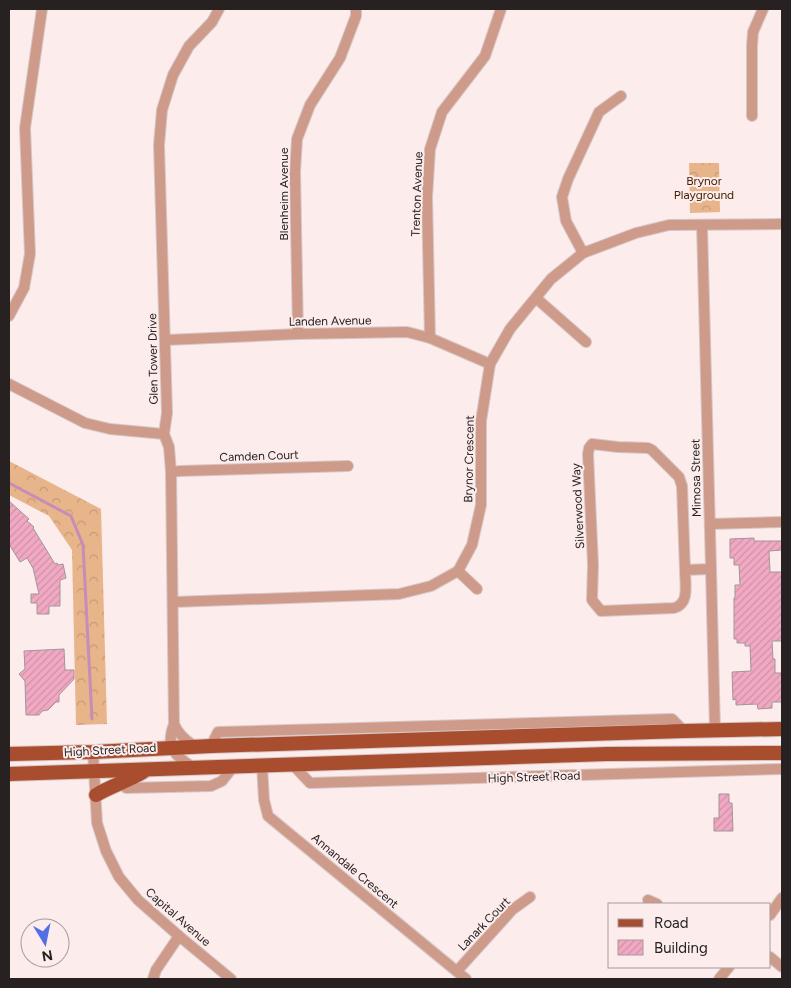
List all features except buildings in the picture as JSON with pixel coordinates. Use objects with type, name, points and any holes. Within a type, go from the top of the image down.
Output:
[{"type":"main road","name":"High Street Road","points":[[9,754],[93,752],[194,746],[782,729]]},
{"type":"main road","name":"High Street Road","points":[[9,774],[607,754],[782,754]]},
{"type":"main road","points":[[96,794],[148,770]]},
{"type":"street","points":[[9,316],[24,288],[30,254],[25,128],[42,9]]},
{"type":"street","name":"Glen Tower Drive","points":[[172,747],[170,736],[174,724],[174,602],[171,472],[169,447],[164,434],[167,413],[166,340],[159,145],[162,110],[172,75],[189,46],[212,22],[219,9]]},
{"type":"street","name":"Blenheim Avenue","points":[[298,334],[295,172],[297,139],[310,105],[340,58],[356,16],[356,9]]},
{"type":"street","name":"Trenton Avenue","points":[[430,338],[427,197],[430,149],[442,112],[485,56],[501,9]]},
{"type":"street","points":[[752,116],[752,45],[754,32],[763,9]]},
{"type":"street","points":[[583,253],[566,221],[562,197],[599,112],[621,96]]},
{"type":"street","name":"Brynor Crescent","points":[[458,571],[472,545],[481,505],[481,421],[490,364],[510,329],[551,280],[583,253],[636,233],[669,225],[782,224]]},
{"type":"street","name":"Mimosa Street","points":[[702,225],[714,731]]},
{"type":"street","points":[[536,298],[586,342]]},
{"type":"street","name":"Landen Avenue","points":[[166,340],[298,334],[408,332],[430,338],[490,364]]},
{"type":"street","points":[[9,384],[85,423],[110,429],[164,434]]},
{"type":"street","name":"Silverwood Way","points":[[592,444],[648,448],[679,477],[682,486],[685,570],[686,596],[680,606],[674,608],[600,611],[592,600],[593,565],[588,454],[592,444]]},
{"type":"street","name":"Camden Court","points":[[171,472],[348,466]]},
{"type":"street","points":[[710,524],[782,522]]},
{"type":"street","points":[[685,570],[711,569]]},
{"type":"street","points":[[174,602],[399,594],[431,586],[458,571],[477,589]]},
{"type":"street","points":[[174,724],[181,736],[194,746]]},
{"type":"street","points":[[172,747],[177,756],[194,768]]},
{"type":"street","name":"Capital Avenue","points":[[93,752],[98,823],[106,851],[119,876],[138,900],[231,979]]},
{"type":"street","name":"Annandale Crescent","points":[[262,765],[264,800],[268,816],[466,979]]},
{"type":"street","name":"High Street Road","points":[[293,765],[310,783],[782,769]]},
{"type":"street","points":[[126,788],[211,786],[222,781],[233,767]]},
{"type":"street","name":"High Street Road","points":[[148,770],[150,788]]},
{"type":"street","name":"Lanark Court","points":[[457,971],[512,910],[530,897]]},
{"type":"street","points":[[771,914],[782,898]]},
{"type":"street","points":[[153,979],[156,970],[179,936]]},
{"type":"street","points":[[771,958],[782,967]]},
{"type":"street","points":[[719,979],[728,968]]},
{"type":"green space","name":"Brynor Playground","points":[[689,163],[719,163],[720,212],[690,213]]},
{"type":"green space","points":[[9,461],[101,509],[107,724],[76,725],[72,550],[49,516],[9,495]]},
{"type":"waterway","points":[[9,483],[71,516],[83,545],[92,719]]}]
